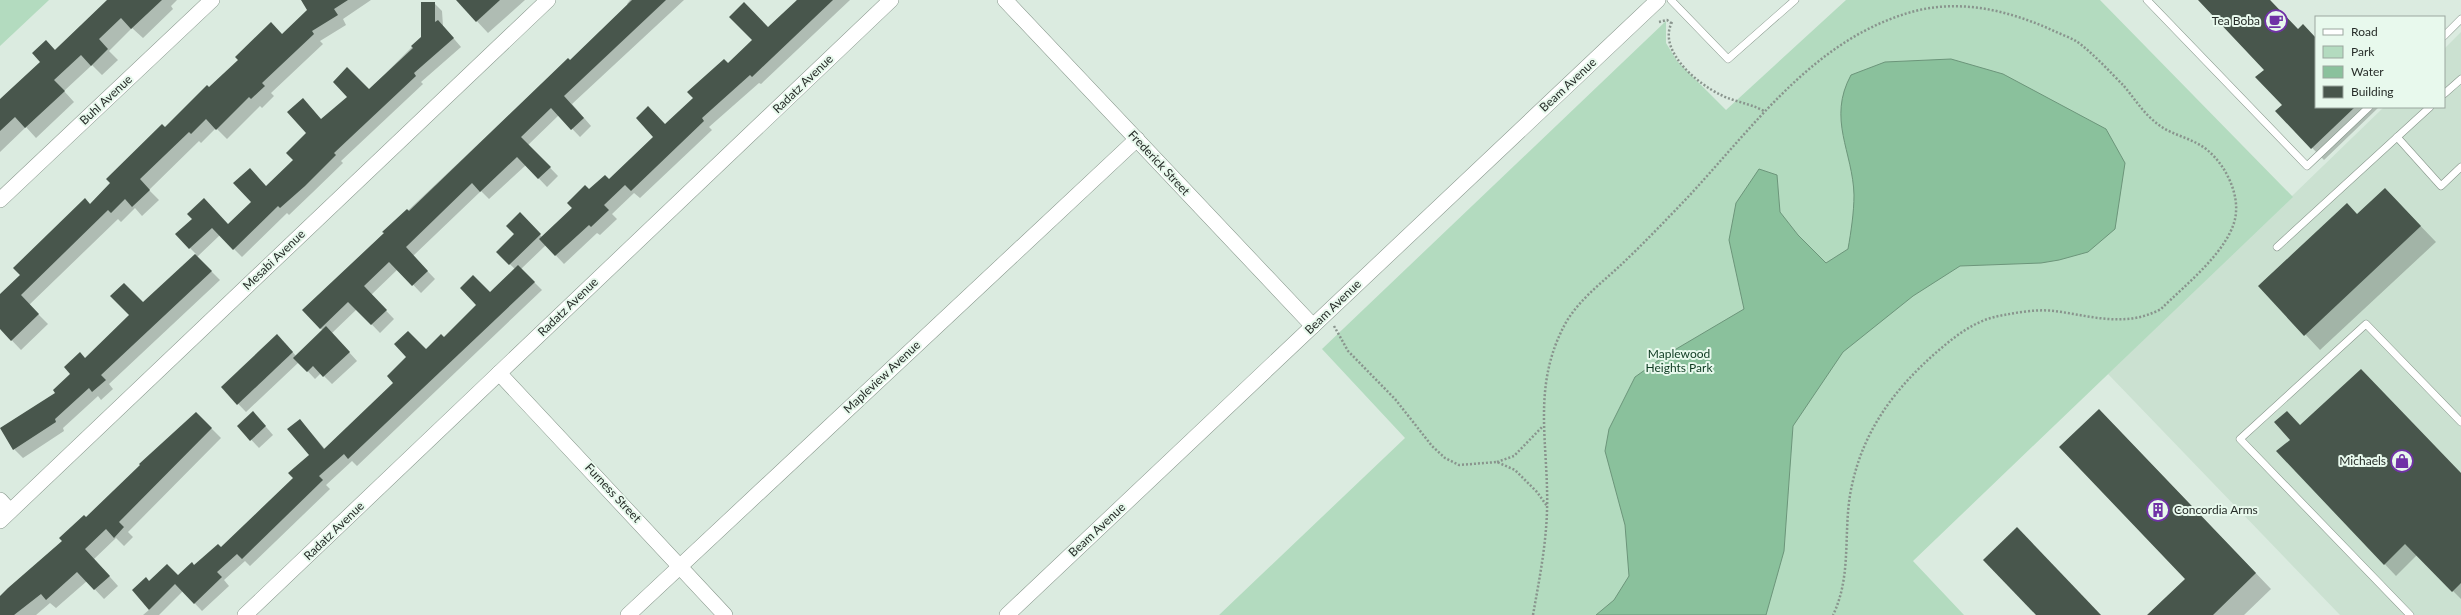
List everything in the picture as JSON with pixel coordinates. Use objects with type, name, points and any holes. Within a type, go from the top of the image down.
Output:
[{"type":"street","name":"Buhl Avenue","points":[[0,200],[212,0]]},
{"type":"street","name":"Mesabi Avenue","points":[[3,511],[548,0]]},
{"type":"street","name":"Radatz Avenue","points":[[246,615],[891,0]]},
{"type":"street","name":"Frederick Street","points":[[1005,0],[1313,326]]},
{"type":"street","name":"Beam Avenue","points":[[1007,615],[1658,0]]},
{"type":"street","name":"Mapleview Avenue","points":[[628,615],[1137,139]]},
{"type":"street","name":"Furness Street","points":[[499,373],[681,566],[725,615]]},
{"type":"lane","points":[[1671,0],[1728,59],[1795,0]]},
{"type":"lane","points":[[2147,0],[2307,166],[2368,108]]},
{"type":"lane","points":[[2445,35],[2461,19]]},
{"type":"lane","points":[[2445,93],[2461,79]]},
{"type":"lane","points":[[2277,247],[2429,108]]},
{"type":"lane","points":[[2397,137],[2441,186],[2461,167]]},
{"type":"lane","points":[[2410,615],[2240,439],[2366,324],[2461,422]]},
{"type":"path","points":[[1533,615],[1541,567],[1547,507],[1543,426],[1544,387],[1554,348],[1571,313],[1675,211],[1745,135],[1764,111],[1810,66],[1850,39],[1881,22],[1916,10],[1944,4],[1966,4],[1999,10],[2039,24],[2077,42],[2124,87],[2152,120],[2167,132],[2202,146],[2228,176],[2234,193],[2237,210],[2234,225],[2217,252],[2161,309],[2152,314],[2110,320],[2054,311],[2024,311],[1997,316],[1974,323],[1955,336],[1923,364],[1892,396],[1876,421],[1859,459],[1849,503],[1844,583],[1840,600],[1833,615]]},
{"type":"path","points":[[1683,12],[1671,23],[1668,35],[1674,53],[1686,69],[1705,87],[1723,96],[1750,103],[1764,111]]},
{"type":"path","points":[[1327,313],[1348,351],[1395,399],[1432,446],[1445,458],[1459,465],[1497,462],[1514,456],[1543,426]]},
{"type":"path","points":[[1497,462],[1515,470],[1536,492],[1547,507]]},
{"type":"shaded area","points":[[2461,32],[2461,615],[2340,615],[2108,374],[2383,108],[2445,108],[2445,48]]},
{"type":"green space","points":[[0,0],[49,0],[0,46]]},
{"type":"green space","name":"Maplewood Heights Park","points":[[1846,0],[2100,0],[2293,197],[1913,561],[1964,615],[1219,615],[1405,438],[1322,349],[1666,21],[1666,43],[1677,61],[1726,110]]},
{"type":"water","points":[[1951,59],[2003,74],[2106,129],[2125,163],[2115,229],[2088,252],[2059,260],[2041,263],[1960,266],[1913,296],[1843,352],[1793,426],[1784,551],[1766,615],[1596,615],[1614,600],[1629,576],[1625,525],[1605,451],[1609,429],[1635,377],[1666,355],[1744,309],[1729,240],[1736,203],[1759,169],[1777,175],[1780,212],[1798,235],[1826,263],[1848,249],[1854,195],[1853,179],[1843,135],[1841,106],[1844,91],[1851,75],[1885,62]]},
{"type":"building","points":[[107,0],[162,0],[131,29],[121,18],[99,39],[108,49],[91,66],[81,55],[54,80],[65,91],[25,128],[15,117],[0,131],[0,99],[40,62],[32,53],[46,40],[55,50]]},
{"type":"building","points":[[301,0],[348,0],[334,9],[338,15],[312,31],[314,34],[262,83],[265,86],[251,99],[249,97],[216,130],[206,119],[191,134],[189,132],[140,179],[150,190],[132,207],[125,199],[111,213],[108,210],[21,295],[39,314],[11,341],[0,329],[0,294],[20,275],[13,268],[85,198],[90,204],[110,183],[106,179],[162,124],[165,127],[207,85],[209,87],[238,60],[235,57],[271,22],[282,34],[307,10]]},
{"type":"building","points":[[456,0],[500,0],[476,22]]},
{"type":"building","points":[[632,0],[666,0],[564,96],[584,118],[571,130],[551,108],[521,137],[551,167],[538,179],[517,157],[480,192],[472,183],[406,247],[428,271],[412,286],[389,262],[364,286],[387,310],[371,325],[348,302],[320,329],[302,310],[384,233],[382,232],[407,209],[409,211],[568,58],[570,60]]},
{"type":"building","points":[[797,0],[833,0],[752,77],[750,75],[702,118],[704,121],[631,191],[625,185],[604,205],[609,210],[591,227],[589,225],[555,256],[539,239],[572,208],[567,203],[585,185],[589,189],[605,175],[609,179],[653,137],[636,118],[648,106],[665,124],[693,98],[687,92],[724,59],[728,63],[752,40],[729,17],[744,2],[768,27]]},
{"type":"building","points":[[2198,0],[2270,0],[2298,29],[2303,24],[2315,37],[2315,108],[2354,108],[2311,149],[2275,111],[2282,105],[2255,77],[2264,70]]},
{"type":"building","points":[[421,2],[435,2],[435,22],[438,20],[454,38],[414,73],[416,76],[334,153],[336,155],[305,186],[280,208],[278,206],[233,250],[212,228],[189,249],[175,234],[192,219],[187,214],[204,198],[228,224],[251,202],[233,183],[250,168],[266,186],[293,160],[286,153],[306,133],[287,112],[303,98],[321,119],[347,97],[333,82],[347,67],[369,89],[413,48],[411,46],[421,37]]},
{"type":"building","points":[[2385,188],[2421,226],[2304,336],[2258,286],[2347,203],[2357,214]]},
{"type":"building","points":[[520,212],[541,234],[509,265],[496,252],[514,234],[506,226]]},
{"type":"building","points":[[195,254],[212,271],[101,375],[106,380],[92,392],[89,388],[55,419],[56,422],[13,450],[0,428],[55,393],[53,390],[70,374],[64,367],[80,352],[85,358],[129,315],[110,296],[124,283],[143,302]]},
{"type":"building","points":[[518,265],[535,282],[348,459],[344,454],[319,476],[323,480],[242,559],[237,554],[217,572],[222,577],[194,604],[175,584],[149,610],[132,590],[146,577],[149,581],[167,564],[178,575],[192,562],[194,565],[218,544],[221,547],[293,478],[288,473],[309,455],[287,429],[300,419],[324,449],[393,383],[387,376],[406,357],[394,344],[408,331],[426,349],[441,334],[444,337],[476,305],[460,288],[473,275],[490,292]]},
{"type":"building","points":[[326,326],[350,352],[323,377],[313,366],[307,372],[293,358]]},
{"type":"building","points":[[277,334],[293,352],[237,405],[221,387]]},
{"type":"building","points":[[2361,369],[2461,473],[2461,583],[2452,592],[2405,544],[2384,565],[2276,451],[2290,440],[2274,422],[2287,411],[2300,425]]},
{"type":"building","name":"Concordia Arms","points":[[2099,409],[2256,573],[2213,615],[2147,615],[2185,579],[2059,447]]},
{"type":"building","points":[[253,411],[266,426],[250,441],[237,426]]},
{"type":"building","points":[[196,412],[212,428],[119,522],[124,527],[114,538],[106,529],[85,549],[110,576],[94,590],[77,572],[46,600],[41,594],[14,615],[0,615],[0,596],[62,541],[59,538],[84,515],[86,517],[140,465],[139,464]]},
{"type":"building","points":[[2017,527],[2101,615],[2036,615],[1983,560]]},
{"type":"place","name":"Tea Boba","points":[[2276,21]]},
{"type":"place","name":"Michaels","points":[[2402,461]]},
{"type":"place","name":"Concordia Arms","points":[[2158,510]]}]
